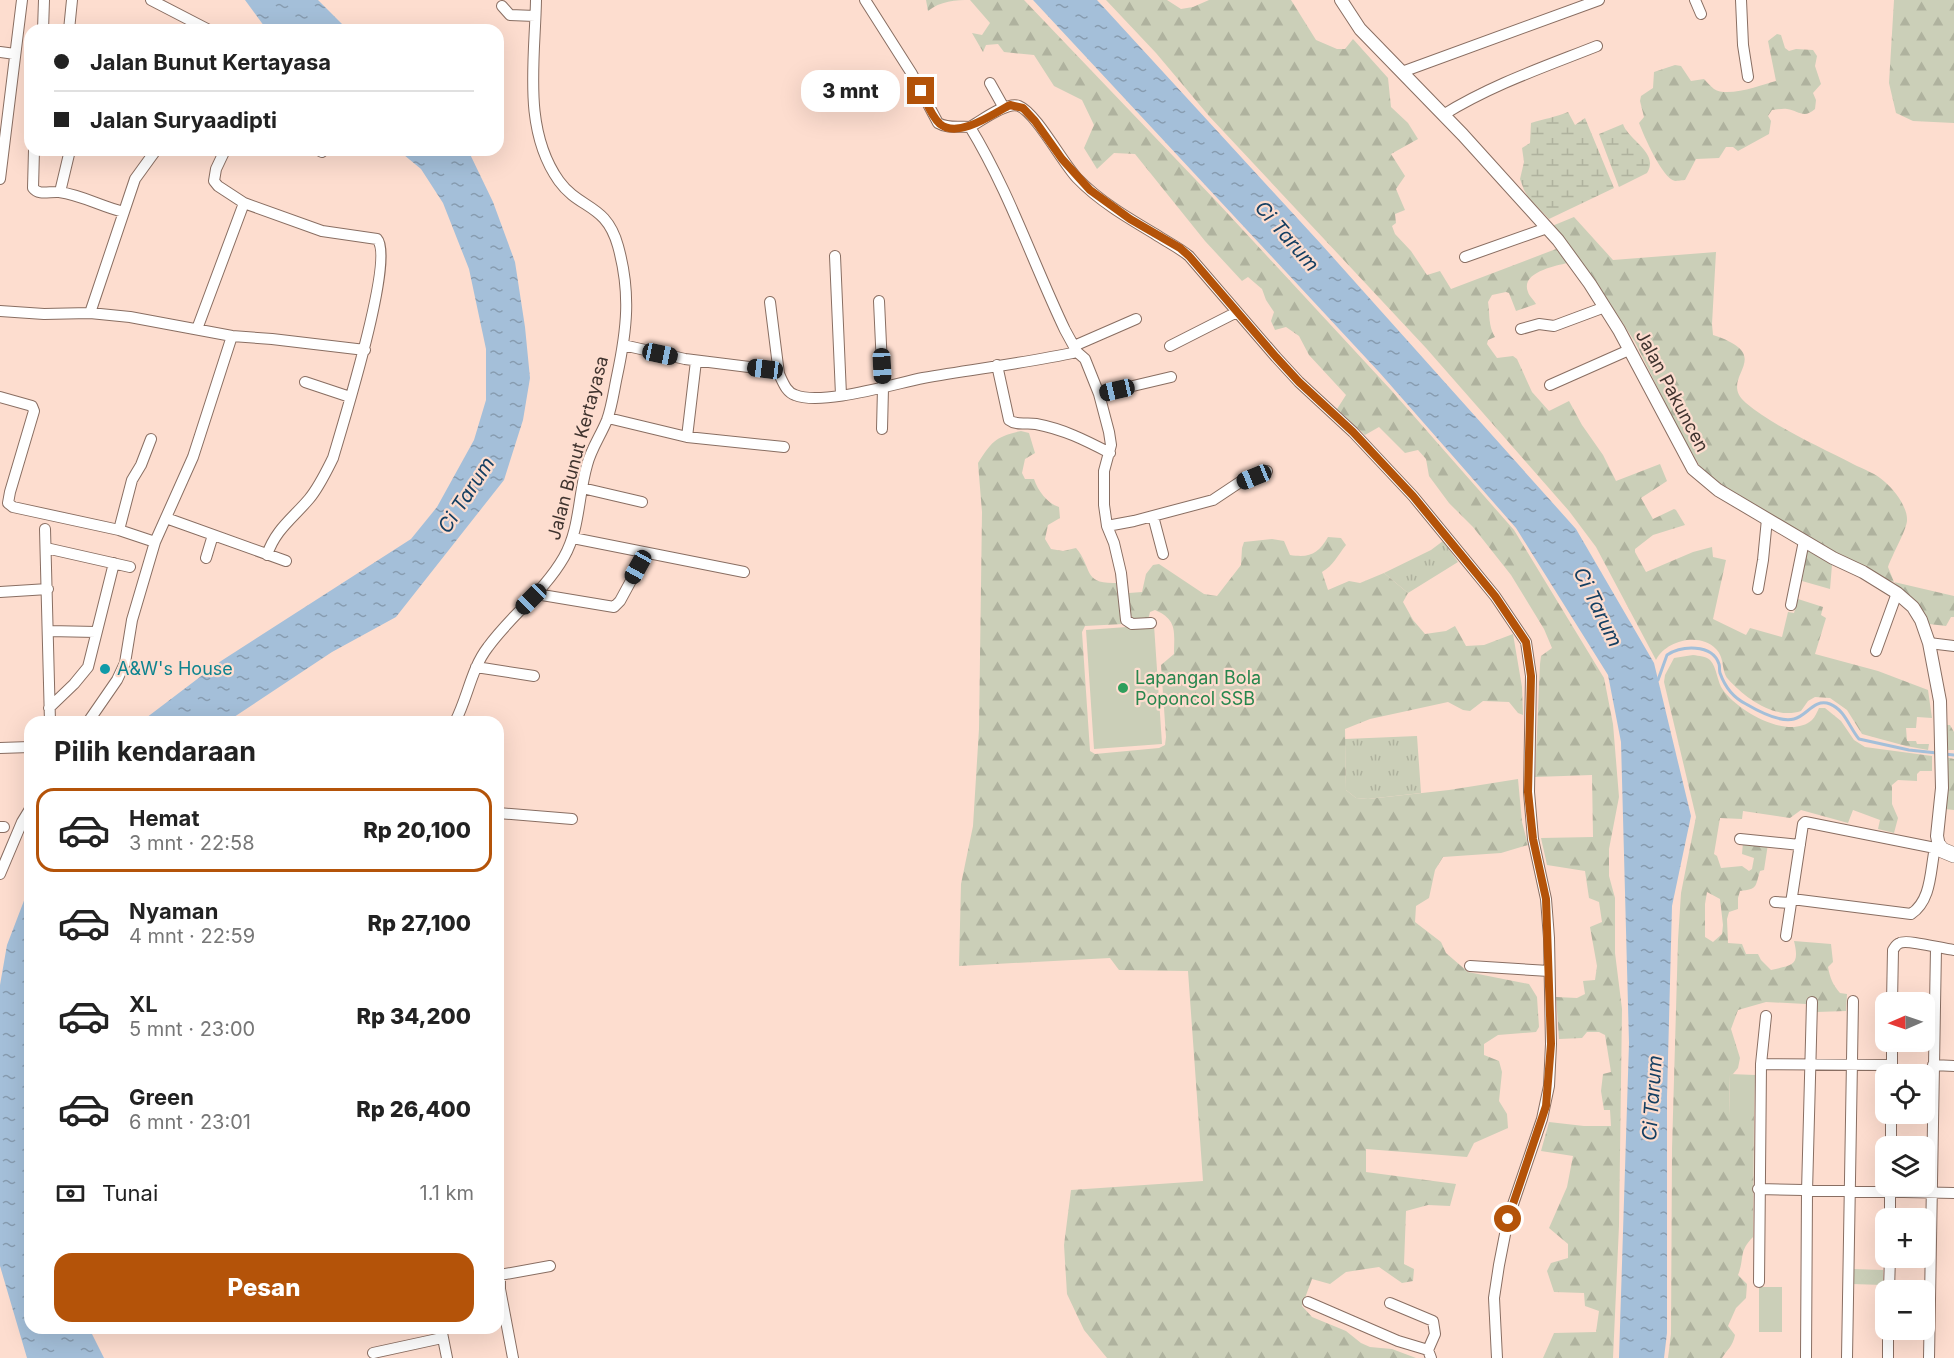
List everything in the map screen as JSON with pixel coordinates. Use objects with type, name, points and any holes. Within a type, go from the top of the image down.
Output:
[{"type":"main road","points":[[1937,847],[1954,855]]},
{"type":"street","points":[[0,179],[22,0]]},
{"type":"street","points":[[43,24],[44,0]]},
{"type":"street","points":[[70,24],[72,0]]},
{"type":"street","points":[[151,0],[197,24]]},
{"type":"street","name":"Jalan Bunut Kertayasa","points":[[458,716],[476,666],[487,648],[508,622],[536,594],[564,557],[573,538],[587,463],[608,418],[623,345],[627,299],[618,245],[612,228],[602,214],[574,196],[560,182],[544,155],[540,140],[533,96],[536,0]]},
{"type":"street","points":[[865,0],[906,65],[938,123],[952,128],[970,127],[1010,105],[1023,108],[1062,159],[1090,190],[1130,219],[1180,248],[1299,382],[1353,432],[1413,496],[1495,596],[1526,642],[1531,676],[1528,792],[1533,839],[1546,899],[1550,971],[1549,1086],[1542,1119],[1508,1219],[1499,1265],[1494,1298],[1497,1358]]},
{"type":"street","name":"Jalan Pakuncen","points":[[1341,0],[1360,29],[1547,228],[1580,270],[1605,307],[1693,469],[1710,485],[1897,593],[1913,608],[1921,620],[1929,643],[1940,701],[1942,788],[1937,847]]},
{"type":"street","points":[[1402,72],[1599,0]]},
{"type":"street","points":[[1695,0],[1701,14]]},
{"type":"street","points":[[1741,0],[1743,45],[1748,77]]},
{"type":"street","points":[[502,6],[510,15],[536,16]]},
{"type":"street","points":[[1443,115],[1487,90],[1596,46]]},
{"type":"street","points":[[0,52],[15,54]]},
{"type":"street","points":[[990,83],[1004,108]]},
{"type":"street","points":[[970,127],[981,145],[1052,303],[1076,349],[1085,359],[1099,394],[1111,444],[1103,484],[1107,526],[1119,565],[1126,620],[1132,624],[1151,623]]},
{"type":"street","points":[[34,156],[34,191],[38,193],[60,192],[124,212]]},
{"type":"street","points":[[60,192],[69,156]]},
{"type":"street","points":[[90,313],[135,179],[152,156]]},
{"type":"street","points":[[222,156],[216,169],[214,181],[244,203],[322,231],[379,240],[379,273],[365,350],[333,458],[325,475],[308,500],[279,530],[271,542],[267,555]]},
{"type":"street","points":[[197,329],[244,203]]},
{"type":"street","points":[[1465,257],[1547,228]]},
{"type":"street","points":[[835,256],[841,395]]},
{"type":"street","points":[[770,302],[779,374],[787,390],[802,397],[841,395],[997,365],[1035,361],[1076,349],[1136,319]]},
{"type":"street","points":[[879,302],[883,388],[882,429]]},
{"type":"street","points":[[1521,329],[1539,324],[1554,326],[1605,307]]},
{"type":"street","points":[[0,311],[52,315],[90,313],[130,317],[232,336],[365,350]]},
{"type":"street","points":[[1170,346],[1237,312]]},
{"type":"street","points":[[92,716],[117,680],[125,663],[132,620],[155,542],[193,457],[232,336]]},
{"type":"street","points":[[623,345],[696,361],[765,369],[779,374]]},
{"type":"street","points":[[1550,385],[1629,350]]},
{"type":"street","points":[[687,437],[696,361]]},
{"type":"street","points":[[997,365],[1009,420],[1018,424],[1035,424],[1060,429],[1110,453]]},
{"type":"street","points":[[1099,394],[1171,378]]},
{"type":"street","points":[[305,382],[350,397]]},
{"type":"street","points":[[0,397],[27,403],[34,411],[10,492],[9,503],[13,507],[119,530],[155,542]]},
{"type":"street","points":[[608,418],[687,437],[784,447]]},
{"type":"street","points":[[119,530],[132,480],[141,465],[151,439]]},
{"type":"street","points":[[1107,526],[1213,500],[1240,482],[1267,471]]},
{"type":"street","points":[[582,488],[642,502]]},
{"type":"street","points":[[1153,516],[1163,554]]},
{"type":"street","points":[[166,518],[286,561]]},
{"type":"street","points":[[1758,590],[1767,519]]},
{"type":"street","points":[[45,529],[50,716]]},
{"type":"street","points":[[206,558],[213,535]]},
{"type":"street","points":[[573,538],[744,572]]},
{"type":"street","points":[[1791,605],[1804,541]]},
{"type":"street","points":[[46,548],[130,567]]},
{"type":"street","points":[[536,594],[614,607],[620,601],[646,553]]},
{"type":"street","points":[[50,708],[88,667],[114,563]]},
{"type":"street","points":[[0,592],[48,590]]},
{"type":"street","points":[[1876,651],[1897,593]]},
{"type":"street","points":[[49,631],[96,632]]},
{"type":"street","points":[[1929,643],[1954,646]]},
{"type":"street","points":[[476,666],[534,676]]},
{"type":"street","points":[[0,748],[24,747]]},
{"type":"street","points":[[504,813],[572,819]]},
{"type":"street","points":[[0,874],[24,819]]},
{"type":"street","points":[[1775,902],[1791,901],[1911,914],[1917,910],[1927,895],[1937,847],[1809,821],[1803,824],[1791,901],[1786,936]]},
{"type":"street","points":[[1740,839],[1800,845]]},
{"type":"street","points":[[1893,992],[1893,950],[1897,944],[1911,942],[1954,950]]},
{"type":"street","points":[[1933,1064],[1936,948]]},
{"type":"street","points":[[1470,966],[1550,971]]},
{"type":"street","points":[[1848,1358],[1852,1001]]},
{"type":"street","points":[[1806,1358],[1812,1002]]},
{"type":"street","points":[[1759,1282],[1758,1189],[1761,1064],[1766,1016]]},
{"type":"street","points":[[1761,1064],[1851,1065],[1875,1068]]},
{"type":"street","points":[[1935,1065],[1954,1066]]},
{"type":"street","points":[[1758,1189],[1807,1192],[1875,1189]]},
{"type":"street","points":[[1935,1193],[1954,1193]]},
{"type":"street","points":[[1929,1358],[1931,1196]]},
{"type":"street","points":[[504,1274],[550,1266]]},
{"type":"street","points":[[1308,1302],[1430,1354],[1435,1334],[1433,1321],[1390,1303]]},
{"type":"street","points":[[504,1310],[513,1358]]},
{"type":"street","points":[[373,1353],[438,1334]]},
{"type":"street","points":[[441,1334],[447,1358]]},
{"type":"street","points":[[1888,1340],[1888,1358]]},
{"type":"green space","points":[[926,0],[970,0],[943,3],[928,11]]},
{"type":"green space","points":[[970,0],[1024,0],[1217,202],[1391,390],[1514,530],[1604,678],[1613,724],[1619,797],[1609,849],[1609,876],[1615,898],[1615,953],[1622,1009],[1619,1226],[1613,1358],[1543,1358],[1554,1333],[1596,1332],[1599,1311],[1585,1306],[1584,1293],[1554,1292],[1547,1271],[1551,1263],[1568,1258],[1568,1244],[1549,1228],[1567,1187],[1573,1156],[1541,1151],[1549,1122],[1611,1126],[1610,1110],[1604,1110],[1601,1091],[1603,1074],[1611,1072],[1605,1035],[1599,1032],[1587,1032],[1582,1038],[1559,1039],[1556,997],[1577,998],[1585,994],[1583,981],[1595,980],[1597,966],[1590,927],[1602,922],[1599,902],[1589,898],[1585,871],[1547,865],[1541,838],[1593,837],[1592,775],[1535,777],[1541,656],[1552,648],[1544,629],[1511,575],[1473,527],[1449,503],[1429,476],[1426,459],[1418,450],[1405,453],[1379,427],[1365,435],[1337,409],[1346,395],[1309,355],[1299,336],[1286,327],[1275,330],[1271,321],[1274,312],[1262,289],[1248,277],[1242,281],[1205,241],[1135,154],[1114,153],[1097,169],[1084,148],[1094,125],[1082,100],[1054,86],[1034,55],[1004,52],[998,44],[986,45],[983,52],[972,33],[982,35],[990,23]]},
{"type":"green space","points":[[1106,0],[1167,0],[1181,9],[1209,0],[1291,0],[1316,40],[1337,49],[1345,49],[1353,39],[1388,78],[1391,107],[1408,123],[1418,139],[1391,154],[1405,176],[1396,189],[1405,210],[1395,214],[1396,223],[1392,226],[1395,234],[1411,251],[1427,275],[1440,271],[1451,289],[1556,249],[1567,263],[1540,271],[1529,279],[1528,292],[1536,304],[1516,311],[1509,293],[1492,295],[1488,302],[1490,324],[1495,337],[1488,340],[1487,344],[1497,358],[1513,356],[1517,359],[1532,392],[1549,411],[1569,401],[1603,455],[1616,481],[1660,464],[1667,481],[1641,498],[1653,519],[1674,509],[1685,525],[1653,535],[1635,549],[1646,572],[1693,552],[1712,547],[1713,557],[1726,560],[1713,619],[1746,635],[1750,628],[1782,637],[1788,612],[1794,613],[1798,599],[1823,607],[1821,615],[1826,618],[1815,654],[1878,671],[1928,690],[1932,718],[1917,717],[1916,728],[1906,728],[1907,741],[1929,744],[1928,750],[1862,734],[1847,710],[1830,698],[1815,697],[1808,701],[1801,711],[1791,713],[1761,706],[1728,679],[1719,653],[1709,644],[1701,641],[1675,643],[1667,647],[1656,660],[1596,547],[1569,511],[1426,348],[1209,116],[1156,53]]},
{"type":"green space","points":[[1894,0],[1954,0],[1954,123],[1913,121],[1896,113],[1889,83]]},
{"type":"green space","points":[[1777,34],[1781,35],[1785,48],[1789,51],[1813,50],[1817,56],[1815,66],[1821,84],[1813,93],[1816,100],[1815,109],[1808,114],[1785,109],[1772,110],[1768,116],[1771,121],[1769,134],[1738,151],[1733,147],[1726,147],[1719,158],[1696,159],[1685,180],[1675,181],[1670,178],[1654,156],[1639,123],[1644,117],[1641,96],[1653,88],[1654,72],[1675,65],[1681,66],[1691,81],[1704,79],[1714,89],[1727,92],[1745,90],[1776,81],[1768,41]]},
{"type":"green space","points":[[1568,112],[1575,125],[1585,118],[1614,188],[1549,219],[1524,190],[1520,179],[1524,162],[1522,148],[1530,143],[1531,123]]},
{"type":"green space","points":[[1623,124],[1646,153],[1650,166],[1647,173],[1619,187],[1599,134]]},
{"type":"green space","points":[[1574,217],[1613,260],[1716,252],[1713,335],[1732,343],[1742,351],[1745,359],[1737,385],[1738,394],[1769,420],[1882,479],[1900,499],[1907,521],[1888,567],[1894,582],[1849,560],[1724,486],[1702,470],[1677,427],[1635,342],[1593,277],[1552,226]]},
{"type":"green space","points":[[1021,431],[1029,433],[1035,453],[1025,459],[1022,473],[1025,479],[1034,479],[1044,496],[1059,507],[1060,518],[1048,525],[1045,539],[1051,549],[1063,551],[1076,548],[1093,578],[1105,583],[1116,583],[1123,624],[1085,626],[1082,632],[1090,751],[1095,754],[1159,748],[1165,745],[1161,665],[1174,654],[1173,628],[1168,618],[1155,610],[1150,612],[1148,620],[1134,621],[1129,604],[1129,593],[1142,592],[1146,574],[1153,565],[1159,564],[1204,594],[1217,596],[1241,565],[1244,542],[1272,539],[1284,541],[1290,555],[1303,556],[1317,551],[1328,537],[1341,538],[1346,545],[1322,572],[1328,590],[1349,581],[1360,583],[1384,573],[1408,593],[1403,602],[1413,620],[1425,634],[1446,631],[1455,626],[1466,646],[1484,645],[1513,634],[1522,687],[1523,715],[1518,713],[1509,702],[1483,701],[1470,711],[1448,702],[1370,719],[1345,729],[1346,790],[1356,798],[1368,799],[1449,790],[1518,779],[1522,822],[1528,845],[1501,853],[1443,857],[1435,870],[1429,898],[1416,906],[1415,922],[1441,942],[1446,953],[1468,972],[1529,984],[1537,997],[1539,1027],[1536,1032],[1498,1035],[1484,1044],[1484,1055],[1499,1061],[1502,1072],[1499,1101],[1507,1114],[1508,1128],[1474,1143],[1467,1157],[1366,1149],[1366,1172],[1456,1184],[1450,1206],[1428,1205],[1406,1211],[1404,1264],[1414,1269],[1413,1281],[1402,1283],[1379,1267],[1346,1272],[1330,1284],[1312,1279],[1302,1306],[1312,1317],[1346,1331],[1361,1343],[1370,1347],[1392,1349],[1416,1358],[1107,1358],[1084,1330],[1067,1294],[1064,1245],[1071,1190],[1203,1181],[1188,971],[1119,970],[1110,958],[959,966],[961,884],[973,826],[979,729],[982,512],[978,463],[995,441]]},
{"type":"green space","points":[[1443,541],[1458,562],[1408,593],[1384,573],[1431,550]]},
{"type":"green space","points":[[1807,550],[1832,565],[1830,589],[1802,581]]},
{"type":"green space","points":[[1894,582],[1954,596],[1954,617],[1951,617],[1946,626],[1929,624],[1911,599]]},
{"type":"green space","points":[[1154,625],[1162,744],[1094,749],[1086,630]]},
{"type":"green space","points":[[1693,655],[1708,659],[1714,667],[1721,687],[1730,698],[1751,714],[1777,725],[1802,726],[1812,720],[1819,708],[1825,708],[1841,721],[1854,740],[1865,747],[1932,756],[1932,771],[1920,771],[1917,774],[1917,781],[1898,780],[1892,785],[1892,804],[1898,818],[1894,833],[1878,829],[1880,820],[1853,810],[1848,823],[1801,810],[1790,818],[1743,811],[1742,819],[1720,818],[1714,854],[1721,868],[1742,866],[1749,871],[1752,869],[1754,858],[1742,854],[1743,842],[1768,844],[1764,870],[1760,871],[1755,886],[1740,891],[1738,909],[1729,912],[1728,943],[1742,944],[1746,954],[1758,954],[1771,970],[1793,963],[1796,955],[1794,941],[1831,944],[1833,962],[1828,967],[1830,975],[1840,993],[1847,994],[1846,1011],[1817,1012],[1806,1004],[1766,1002],[1738,1010],[1731,1029],[1740,1058],[1738,1068],[1730,1074],[1729,1115],[1754,1116],[1753,1237],[1744,1251],[1738,1275],[1747,1284],[1746,1298],[1736,1308],[1728,1326],[1735,1335],[1722,1358],[1668,1358],[1671,1334],[1672,1149],[1678,940],[1681,893],[1696,817],[1664,682],[1674,658]],"holes":[[[1707,892],[1720,899],[1722,934],[1713,942],[1705,937]]]},
{"type":"green space","points":[[1947,725],[1950,725],[1954,732],[1954,750],[1947,750]]},
{"type":"green space","points":[[1417,736],[1421,793],[1368,799],[1356,798],[1346,790],[1345,739]]},
{"type":"green space","points":[[1945,757],[1954,759],[1954,810],[1945,809],[1948,777]]},
{"type":"green space","points":[[1730,1074],[1755,1075],[1754,1116],[1729,1116]]},
{"type":"green space","points":[[1853,1269],[1883,1270],[1883,1280],[1875,1280],[1875,1285],[1852,1284]]},
{"type":"green space","points":[[1759,1287],[1782,1287],[1782,1332],[1759,1332]]},
{"type":"water","points":[[245,0],[318,0],[342,24],[263,24]]},
{"type":"water","name":"Ci Tarum","points":[[1033,0],[1097,0],[1321,244],[1576,529],[1654,663],[1691,816],[1672,906],[1667,1097],[1667,1333],[1664,1358],[1619,1358],[1629,1043],[1621,742],[1608,675],[1516,528],[1379,372]]},
{"type":"water","name":"Ci Tarum","points":[[405,156],[471,156],[493,202],[515,262],[530,378],[523,420],[504,480],[396,617],[332,652],[236,716],[149,716],[221,661],[411,539],[437,507],[474,440],[486,400],[486,349],[469,269],[443,203],[421,169]]},
{"type":"water","points":[[24,901],[24,1334],[92,1334],[104,1358],[27,1358],[0,1266],[0,985],[7,945]]},
{"type":"waterway","points":[[1658,680],[1667,655],[1688,648],[1696,648],[1710,652],[1715,657],[1722,678],[1734,695],[1763,713],[1788,720],[1799,717],[1819,703],[1830,704],[1839,710],[1859,739],[1909,750],[1937,753]]},
{"type":"waterway","points":[[1944,754],[1954,755]]},
{"type":"place","name":"A&W's House","points":[[105,669]]},
{"type":"place","name":"Lapangan Bola Poponcol SSB","points":[[1123,688]]},
{"type":"route","points":[[921,91],[938,123],[952,128],[970,127],[1010,105],[1023,108],[1076,177],[1090,190],[1130,219],[1180,248],[1189,256],[1299,382],[1353,432],[1413,496],[1495,596],[1526,642],[1531,676],[1528,792],[1533,839],[1546,899],[1551,1044],[1546,1106],[1508,1219]]}]
